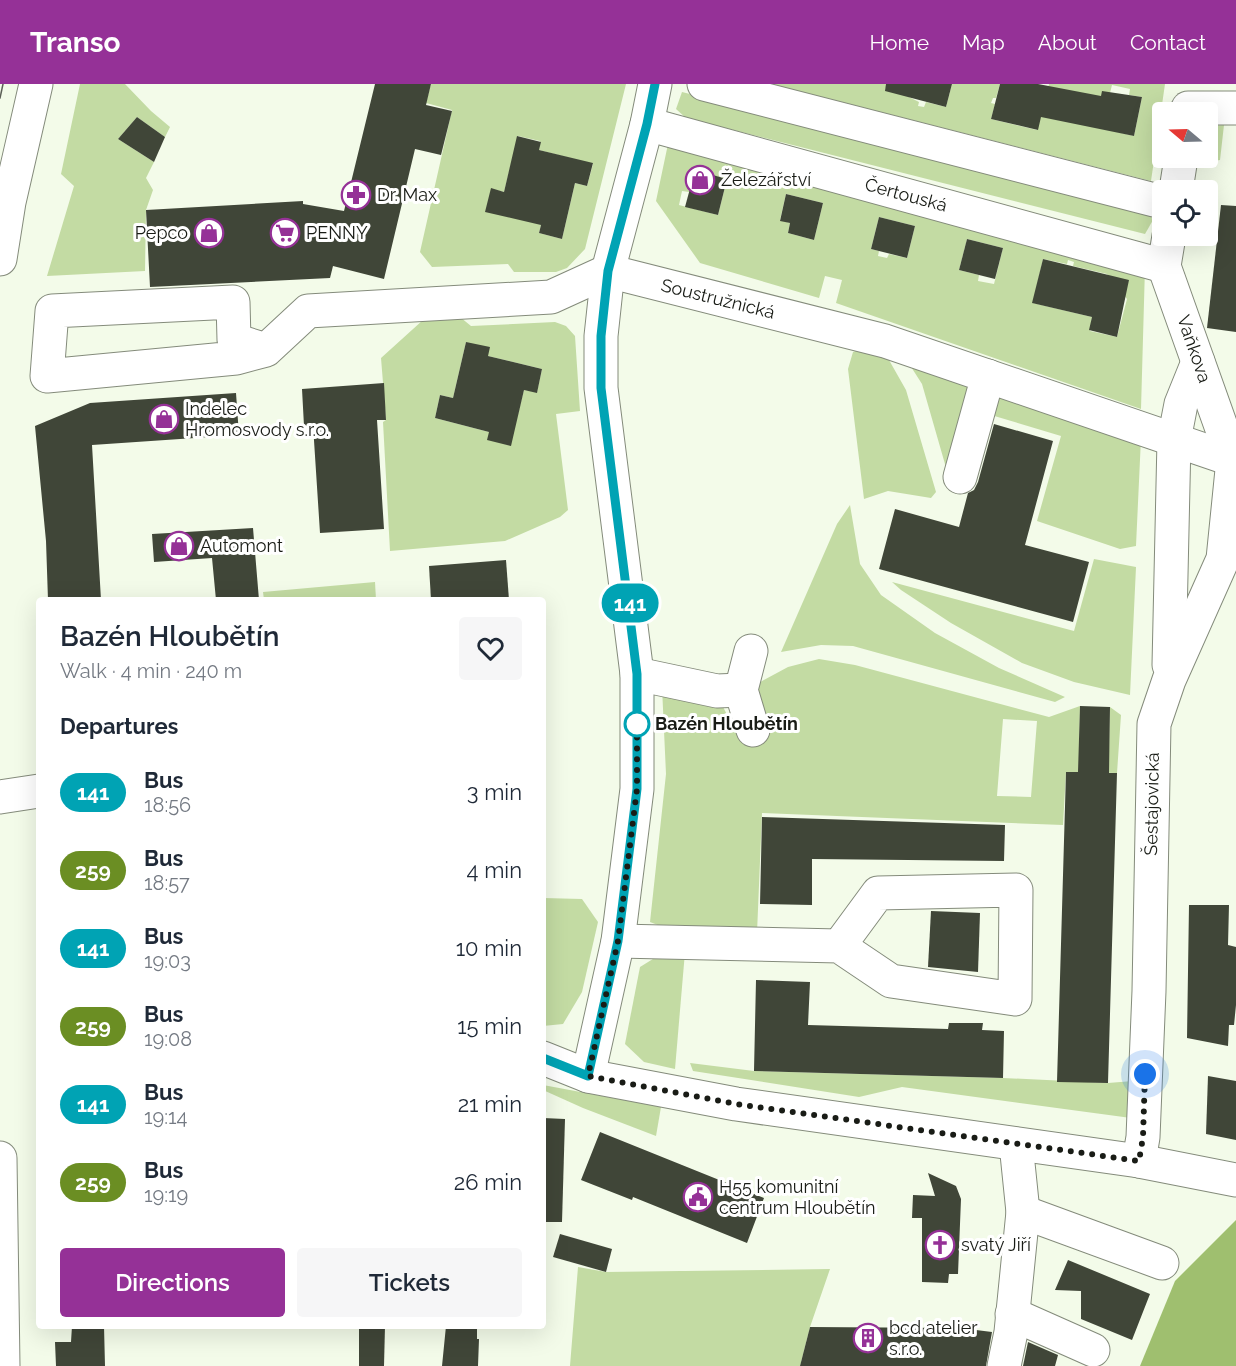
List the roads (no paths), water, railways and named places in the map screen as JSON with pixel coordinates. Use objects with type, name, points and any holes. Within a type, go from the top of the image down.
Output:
[{"type":"street","points":[[0,259],[9,201],[36,84]]},
{"type":"street","points":[[588,1076],[618,941],[637,789],[637,674],[601,388],[601,336],[608,271],[647,124],[655,84]]},
{"type":"street","points":[[704,84],[1152,199]]},
{"type":"street","points":[[1190,101],[1236,108]]},
{"type":"street","name":"Čertouská","points":[[647,124],[1167,251]]},
{"type":"street","name":"Vaňkova","points":[[1167,251],[1198,362],[1235,461]]},
{"type":"street","points":[[266,350],[234,340],[233,302],[52,311],[47,376],[236,358],[266,350],[308,311],[551,297],[608,271]]},
{"type":"street","name":"Soustružnická","points":[[608,271],[885,341],[1235,461]]},
{"type":"street","points":[[1169,680],[1174,440],[1181,404],[1198,362]]},
{"type":"street","points":[[960,477],[988,376]]},
{"type":"street","name":"Šestajovická","points":[[1139,1161],[1143,1137],[1149,991],[1154,724],[1169,680],[1223,559],[1235,461]]},
{"type":"street","points":[[751,651],[741,690],[753,730]]},
{"type":"street","points":[[637,674],[717,690],[741,690]]},
{"type":"street","points":[[0,797],[36,791]]},
{"type":"street","points":[[618,941],[839,946],[891,981],[1015,999],[1016,890],[878,893],[839,946]]},
{"type":"street","points":[[546,1059],[588,1076],[736,1104],[1139,1161],[1236,1180]]},
{"type":"street","points":[[1004,1366],[1023,1212],[1016,1144]]},
{"type":"street","points":[[0,1158],[3,1366]]},
{"type":"street","points":[[1023,1212],[1162,1263]]},
{"type":"street","points":[[1012,1314],[1093,1350]]},
{"type":"tram line","points":[[0,98],[3,84]]},
{"type":"place","name":"Železářství","points":[[700,180]]},
{"type":"place","name":"Dr. Max","points":[[356,195]]},
{"type":"place","name":"Pepco","points":[[209,233]]},
{"type":"place","name":"PENNY","points":[[285,233]]},
{"type":"place","name":"Indelec Hromosvody s.r.o.","points":[[164,419]]},
{"type":"place","name":"Automont","points":[[179,546]]},
{"type":"place","name":"Bazén Hloubětín","points":[[637,724]]},
{"type":"place","name":"H55 komunitní centrum Hloubětín","points":[[698,1197]]},
{"type":"place","name":"svatý Jiří","points":[[940,1245]]},
{"type":"place","name":"bcd atelier s.r.o.","points":[[868,1338]]}]
